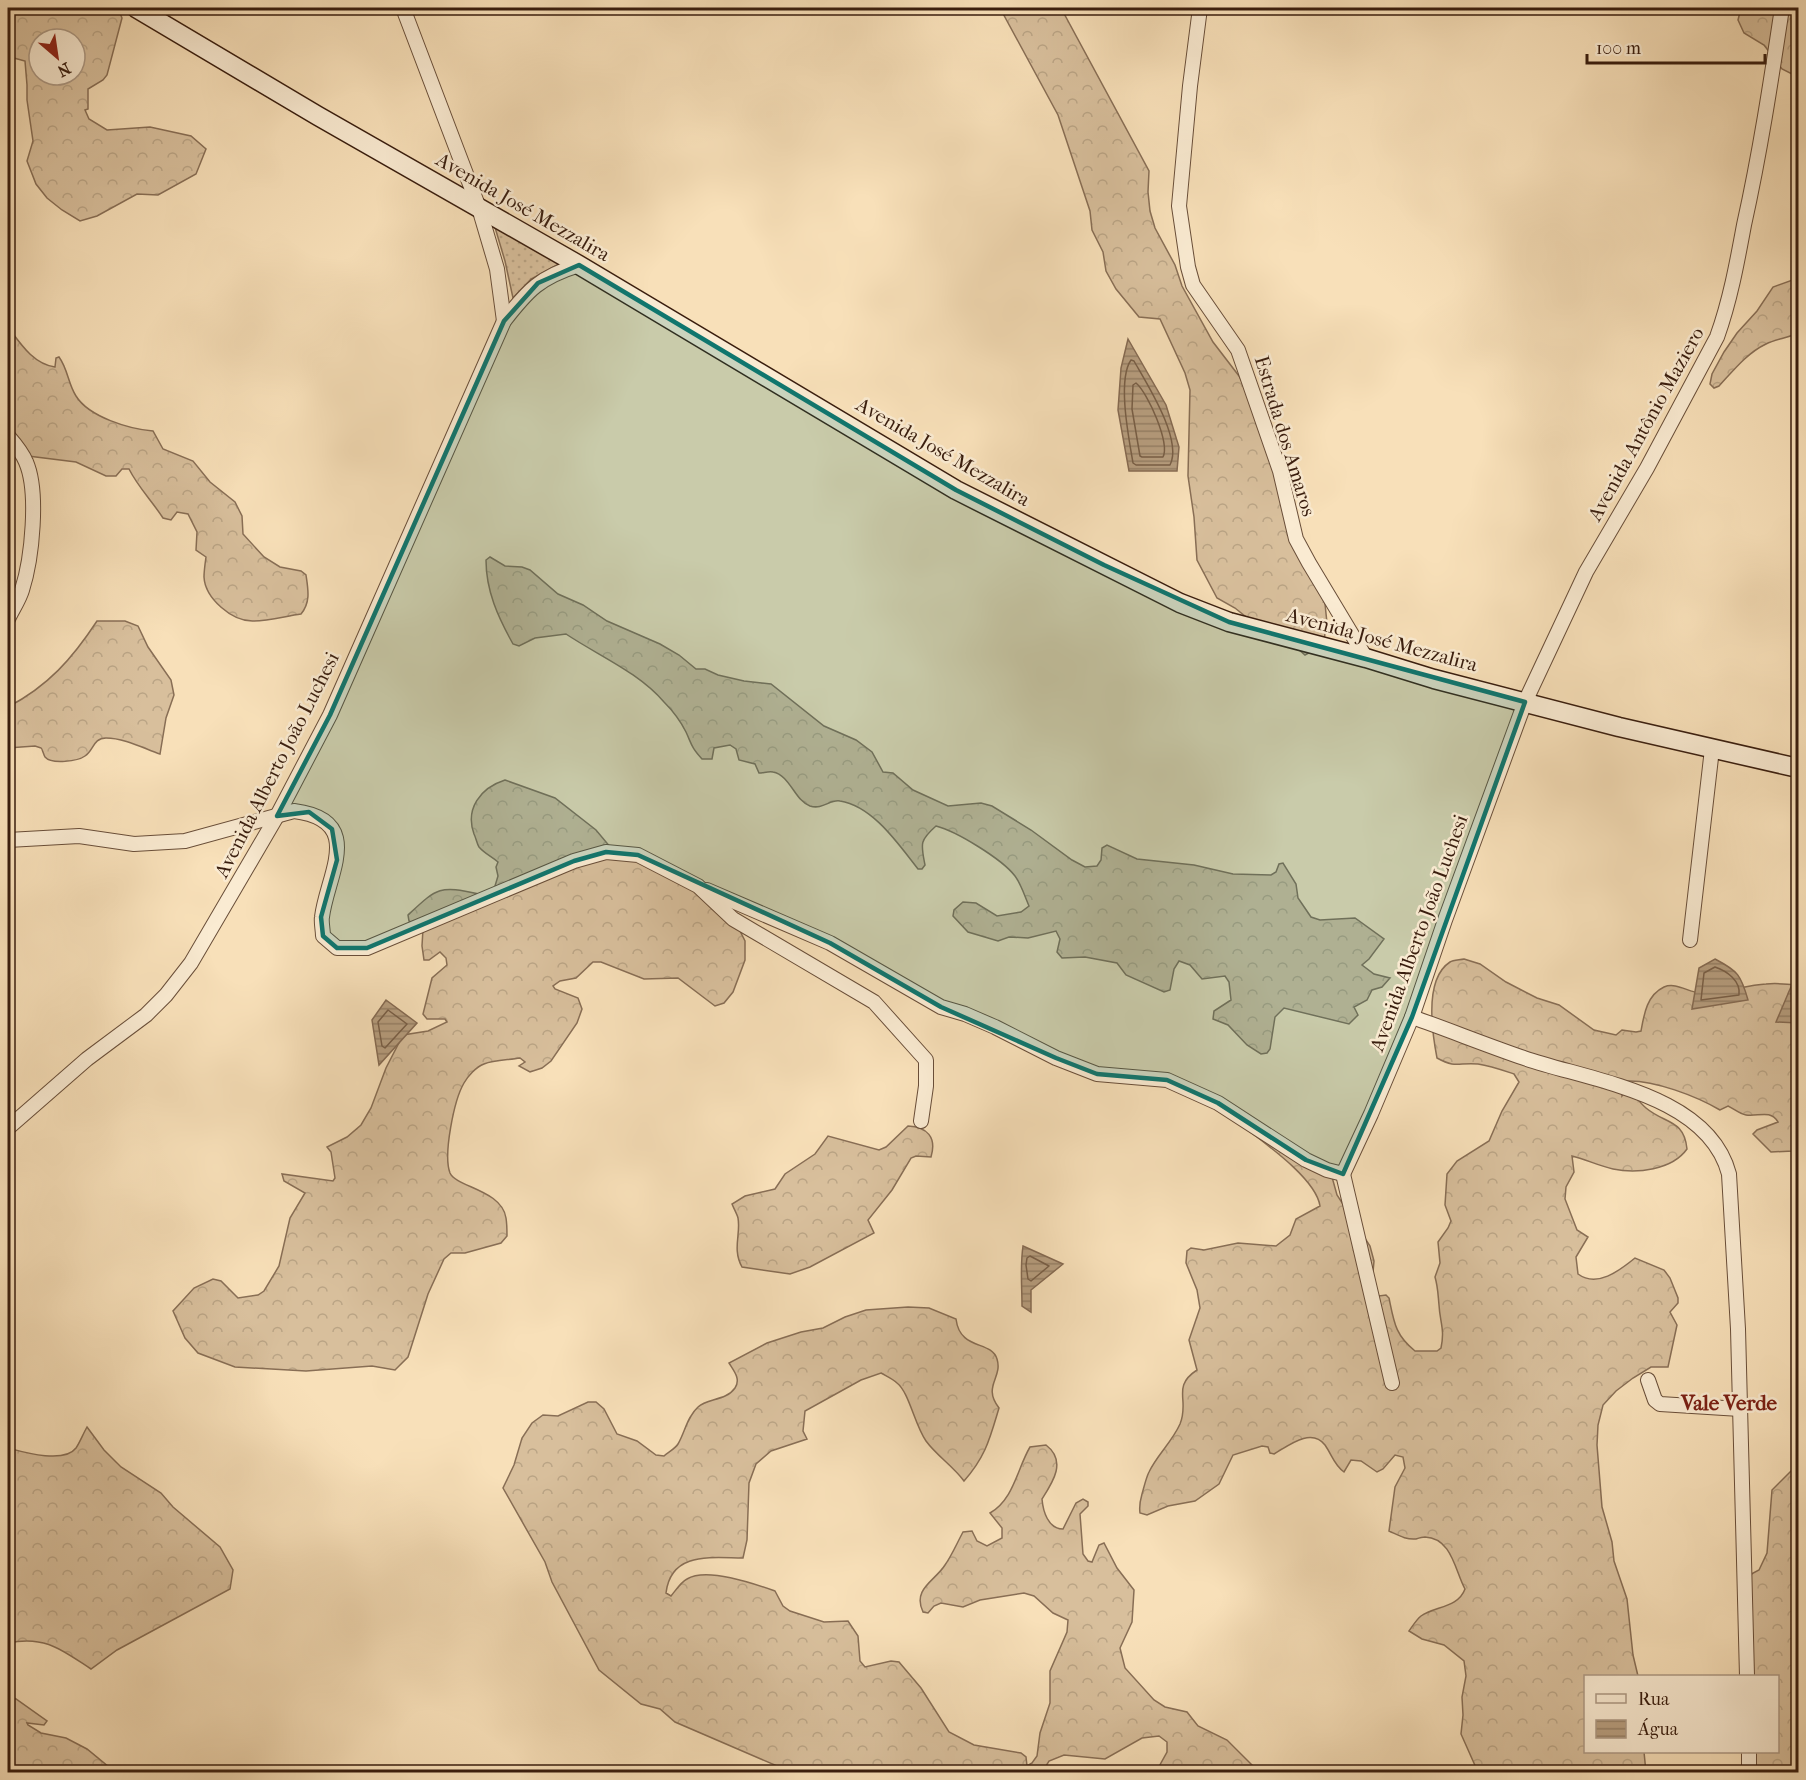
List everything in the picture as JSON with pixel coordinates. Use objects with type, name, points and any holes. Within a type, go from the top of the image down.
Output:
[{"type":"main road","name":"Avenida José Mezzalira","points":[[135,8],[579,265],[956,490],[1180,603],[1229,622],[1366,658],[1434,679],[1798,768]]},
{"type":"street","points":[[404,8],[479,208],[497,269],[504,321]]},
{"type":"street","name":"Estrada dos Amaros","points":[[1200,8],[1179,206],[1188,267],[1193,285],[1227,332],[1243,361],[1280,471],[1296,539],[1366,658]]},
{"type":"street","name":"Avenida Antônio Maziero","points":[[1525,702],[1586,572],[1647,468],[1717,337],[1738,257],[1759,154],[1782,8]]},
{"type":"street","name":"Avenida Alberto João Luchesi","points":[[8,1128],[87,1059],[146,1015],[166,995],[190,963],[276,816],[330,715],[504,321],[523,297],[538,283],[559,271],[579,265]]},
{"type":"street","points":[[8,436],[19,449],[27,464],[33,492],[32,537],[22,590],[8,619]]},
{"type":"street","name":"Avenida Alberto João Luchesi","points":[[1342,1174],[1371,1114],[1412,1017],[1525,702]]},
{"type":"street","points":[[1690,940],[1712,748]]},
{"type":"street","points":[[8,840],[79,836],[134,844],[185,841],[294,811],[309,813],[323,820],[332,829],[337,843],[337,860],[321,918],[323,936],[337,948],[367,948],[574,861],[606,852],[638,855],[698,886],[830,943],[941,1007],[965,1014],[1056,1058],[1097,1074],[1167,1080],[1218,1103],[1306,1160],[1342,1174],[1392,1383]]},
{"type":"street","points":[[698,886],[733,919],[874,1002],[926,1060],[926,1086],[921,1121]]},
{"type":"street","points":[[1412,1017],[1524,1058],[1634,1091],[1679,1112],[1696,1123],[1721,1152],[1729,1174],[1738,1329],[1747,1675]]},
{"type":"street","points":[[1648,1380],[1655,1400],[1660,1404],[1740,1409]]},
{"type":"street","points":[[1749,1753],[1749,1773]]},
{"type":"highlighted area","points":[[579,265],[956,490],[1104,565],[1229,622],[1525,702],[1412,1017],[1343,1174],[1306,1160],[1218,1103],[1167,1080],[1097,1074],[941,1007],[830,943],[638,855],[606,852],[574,861],[367,948],[337,948],[323,936],[321,917],[337,860],[332,829],[309,812],[277,816],[330,715],[504,321],[538,283]]},
{"type":"green space","points":[[16,8],[118,8],[122,18],[107,75],[88,89],[88,109],[85,110],[89,119],[107,130],[150,127],[191,136],[206,149],[196,174],[158,195],[137,194],[97,216],[80,221],[62,210],[47,198],[36,184],[27,161],[33,141],[27,87],[87,87],[87,27],[27,27],[27,85],[25,61],[14,58],[9,48]]},
{"type":"green space","points":[[1000,8],[1061,8],[1149,171],[1150,211],[1155,228],[1175,265],[1182,286],[1213,342],[1239,376],[1269,433],[1274,470],[1325,604],[1327,623],[1323,645],[1305,655],[1288,640],[1250,620],[1217,598],[1197,560],[1188,476],[1190,390],[1185,373],[1160,319],[1139,317],[1116,289],[1106,271],[1103,252],[1092,230],[1090,211],[1058,115]]},
{"type":"green space","points":[[1741,8],[1798,8],[1798,77],[1782,69],[1764,45],[1744,33],[1738,20]]},
{"type":"green space","points":[[494,224],[559,264],[531,279],[513,298],[505,261]]},
{"type":"green space","points":[[1798,278],[1798,333],[1759,348],[1719,386],[1714,388],[1710,384],[1712,374],[1737,333],[1757,311],[1773,287]]},
{"type":"green space","points":[[8,327],[17,340],[40,362],[55,367],[56,358],[59,357],[76,396],[90,410],[122,425],[153,431],[163,449],[193,461],[210,482],[235,502],[242,516],[243,534],[264,557],[280,567],[301,571],[306,575],[308,600],[301,614],[254,621],[237,618],[221,607],[209,593],[206,585],[204,577],[206,557],[196,550],[197,532],[188,514],[177,512],[171,520],[163,518],[129,469],[122,469],[116,476],[106,476],[76,462],[28,456],[8,441]]},
{"type":"green space","points":[[490,557],[505,566],[530,570],[558,594],[583,605],[607,621],[660,644],[679,655],[696,669],[705,669],[718,675],[744,681],[771,684],[824,726],[856,740],[872,752],[883,772],[893,773],[913,790],[948,806],[981,803],[992,806],[1085,867],[1097,866],[1101,860],[1102,848],[1107,845],[1137,859],[1194,865],[1233,874],[1271,875],[1276,872],[1279,864],[1283,863],[1296,884],[1298,898],[1311,917],[1320,920],[1355,918],[1384,939],[1362,965],[1374,974],[1390,978],[1382,987],[1372,990],[1367,1000],[1354,1007],[1358,1015],[1349,1024],[1284,1008],[1275,1017],[1270,1049],[1267,1053],[1261,1054],[1247,1045],[1228,1025],[1213,1019],[1214,1011],[1231,1000],[1229,982],[1225,976],[1202,979],[1190,965],[1179,961],[1174,969],[1170,990],[1164,992],[1126,975],[1117,963],[1085,957],[1062,958],[1057,952],[1060,939],[1056,931],[1028,938],[1009,937],[998,941],[968,932],[953,916],[954,910],[963,902],[976,903],[997,916],[1021,912],[1029,906],[1017,879],[1009,869],[990,854],[936,826],[924,839],[922,847],[925,865],[922,869],[918,869],[894,838],[874,818],[852,804],[836,801],[819,807],[810,806],[800,799],[779,774],[759,773],[755,764],[739,760],[736,749],[730,745],[714,748],[712,759],[702,759],[694,749],[682,724],[667,705],[654,691],[618,665],[566,634],[535,638],[519,646],[513,644],[498,614],[488,582],[486,560]]},
{"type":"green space","points":[[97,621],[125,621],[138,626],[148,647],[171,680],[174,695],[166,718],[160,754],[113,738],[98,740],[85,756],[65,761],[48,759],[41,748],[35,746],[8,748],[8,707],[47,681],[78,648]]},
{"type":"green space","points":[[505,780],[555,798],[596,830],[611,848],[675,875],[739,929],[745,941],[745,960],[733,992],[724,1003],[715,1006],[678,978],[644,979],[601,962],[593,962],[576,978],[560,981],[553,986],[555,989],[578,998],[582,1009],[577,1023],[551,1061],[542,1068],[530,1072],[519,1066],[525,1062],[520,1058],[488,1063],[475,1069],[460,1091],[453,1114],[448,1165],[454,1178],[488,1195],[503,1209],[507,1236],[501,1243],[465,1253],[451,1253],[444,1259],[428,1294],[408,1357],[395,1370],[372,1366],[306,1371],[235,1367],[198,1353],[185,1338],[173,1311],[194,1288],[213,1279],[221,1281],[238,1298],[258,1295],[264,1291],[279,1266],[290,1218],[305,1193],[284,1181],[282,1174],[333,1181],[335,1178],[331,1152],[327,1147],[347,1137],[361,1125],[371,1108],[386,1068],[403,1035],[428,1031],[447,1022],[445,1019],[427,1019],[423,1014],[432,978],[447,965],[446,958],[440,952],[429,960],[424,960],[423,929],[409,921],[408,915],[439,891],[455,890],[507,897],[495,886],[498,862],[479,847],[472,825],[473,808],[482,794],[488,788]]},
{"type":"green space","points":[[1464,959],[1480,964],[1506,982],[1537,998],[1559,1005],[1594,1030],[1616,1035],[1622,1030],[1641,1031],[1650,1000],[1658,990],[1664,987],[1673,986],[1707,993],[1766,984],[1798,985],[1798,1148],[1793,1151],[1771,1152],[1753,1134],[1757,1130],[1778,1122],[1771,1116],[1746,1115],[1728,1106],[1720,1110],[1675,1090],[1650,1083],[1627,1081],[1622,1087],[1622,1096],[1630,1090],[1646,1108],[1678,1127],[1685,1139],[1687,1149],[1672,1162],[1663,1166],[1633,1171],[1613,1169],[1572,1156],[1574,1172],[1566,1187],[1565,1199],[1577,1230],[1588,1237],[1576,1257],[1578,1274],[1585,1278],[1600,1279],[1622,1268],[1635,1258],[1664,1270],[1678,1298],[1678,1303],[1670,1312],[1677,1325],[1668,1367],[1651,1367],[1616,1391],[1603,1405],[1598,1425],[1597,1445],[1602,1507],[1612,1542],[1614,1561],[1627,1599],[1633,1655],[1638,1675],[1584,1675],[1584,1753],[1644,1753],[1646,1772],[1476,1772],[1461,1734],[1462,1697],[1466,1676],[1464,1661],[1444,1645],[1422,1639],[1409,1631],[1421,1616],[1457,1600],[1465,1589],[1447,1549],[1441,1543],[1425,1537],[1405,1538],[1389,1531],[1395,1487],[1405,1468],[1403,1457],[1395,1455],[1383,1469],[1377,1472],[1361,1461],[1351,1460],[1344,1472],[1335,1463],[1325,1445],[1313,1438],[1300,1440],[1274,1454],[1270,1453],[1268,1447],[1262,1446],[1233,1455],[1219,1484],[1195,1501],[1168,1506],[1147,1515],[1140,1513],[1140,1501],[1148,1474],[1180,1424],[1183,1415],[1183,1388],[1189,1376],[1197,1370],[1189,1340],[1200,1308],[1197,1290],[1186,1263],[1187,1251],[1191,1248],[1204,1250],[1238,1243],[1276,1246],[1290,1235],[1296,1219],[1320,1206],[1310,1185],[1300,1174],[1245,1128],[1332,1177],[1337,1195],[1370,1246],[1374,1261],[1372,1283],[1379,1296],[1386,1295],[1389,1298],[1399,1334],[1415,1351],[1437,1351],[1441,1348],[1442,1331],[1435,1277],[1440,1263],[1438,1242],[1451,1221],[1445,1205],[1447,1174],[1457,1161],[1489,1141],[1502,1111],[1519,1082],[1514,1074],[1496,1068],[1478,1064],[1453,1064],[1437,1058],[1432,1021],[1433,993],[1442,970],[1455,960]]},
{"type":"green space","points":[[908,1126],[920,1128],[929,1134],[933,1144],[931,1157],[911,1158],[892,1190],[868,1220],[874,1233],[810,1267],[790,1274],[742,1267],[737,1248],[739,1224],[732,1204],[745,1196],[775,1189],[785,1174],[815,1154],[828,1136],[879,1150],[886,1147]]},
{"type":"green space","points":[[929,1308],[956,1319],[963,1336],[989,1349],[997,1359],[998,1366],[992,1394],[999,1408],[982,1455],[964,1481],[926,1441],[905,1394],[897,1383],[881,1373],[861,1380],[805,1411],[803,1431],[807,1439],[771,1451],[756,1464],[749,1483],[747,1540],[743,1558],[706,1558],[684,1563],[669,1579],[666,1593],[671,1596],[683,1582],[696,1576],[718,1576],[775,1591],[783,1606],[790,1611],[824,1622],[848,1621],[858,1636],[860,1661],[865,1667],[891,1661],[899,1662],[921,1688],[949,1732],[974,1745],[1021,1753],[1026,1757],[1027,1766],[1037,1756],[1040,1733],[1050,1703],[1050,1671],[1067,1632],[1068,1620],[1053,1613],[1034,1596],[1024,1593],[980,1600],[963,1607],[941,1603],[934,1606],[928,1613],[923,1612],[920,1597],[922,1591],[948,1561],[963,1532],[972,1531],[977,1541],[987,1546],[1002,1538],[1002,1528],[990,1513],[1005,1500],[1010,1492],[1030,1447],[1046,1445],[1056,1458],[1057,1465],[1054,1479],[1042,1499],[1050,1523],[1063,1529],[1076,1503],[1083,1499],[1088,1502],[1088,1506],[1080,1514],[1083,1554],[1088,1561],[1092,1562],[1099,1545],[1104,1543],[1117,1568],[1134,1590],[1132,1622],[1120,1648],[1125,1668],[1154,1700],[1165,1707],[1187,1712],[1198,1726],[1227,1740],[1259,1772],[1156,1772],[1167,1752],[1167,1742],[1159,1736],[1142,1738],[1105,1759],[1064,1755],[1049,1761],[1044,1769],[1045,1772],[791,1772],[675,1722],[660,1709],[641,1704],[599,1670],[552,1582],[545,1562],[503,1488],[514,1465],[522,1438],[532,1423],[543,1415],[558,1416],[588,1402],[596,1402],[604,1409],[617,1434],[637,1441],[656,1455],[664,1456],[678,1444],[698,1407],[727,1395],[735,1388],[737,1378],[729,1363],[767,1343],[801,1332],[823,1328],[866,1310]]},
{"type":"green space","points":[[87,1427],[104,1450],[121,1467],[161,1493],[173,1507],[220,1547],[233,1570],[230,1589],[117,1650],[91,1669],[62,1650],[43,1643],[21,1641],[8,1643],[8,1448],[43,1456],[70,1453],[76,1448]]},
{"type":"green space","points":[[1798,1464],[1798,1772],[1752,1772],[1751,1753],[1779,1753],[1779,1675],[1752,1675],[1742,1579],[1759,1570],[1767,1553],[1772,1490]]},
{"type":"green space","points":[[8,1695],[47,1721],[44,1725],[27,1723],[28,1725],[41,1733],[66,1738],[87,1749],[115,1772],[8,1772]]},
{"type":"water","points":[[1128,339],[1166,405],[1179,447],[1177,471],[1129,471],[1118,410],[1121,368]]},
{"type":"water","points":[[1715,959],[1738,975],[1748,1000],[1692,1009],[1699,968]]},
{"type":"water","points":[[1793,982],[1798,985],[1798,1023],[1776,1022]]},
{"type":"water","points":[[386,1000],[417,1023],[379,1065],[372,1020]]},
{"type":"water","points":[[1023,1246],[1063,1264],[1031,1290],[1031,1312],[1022,1306]]},
{"type":"district","name":"Vale Verde","points":[[1729,1403]]}]
